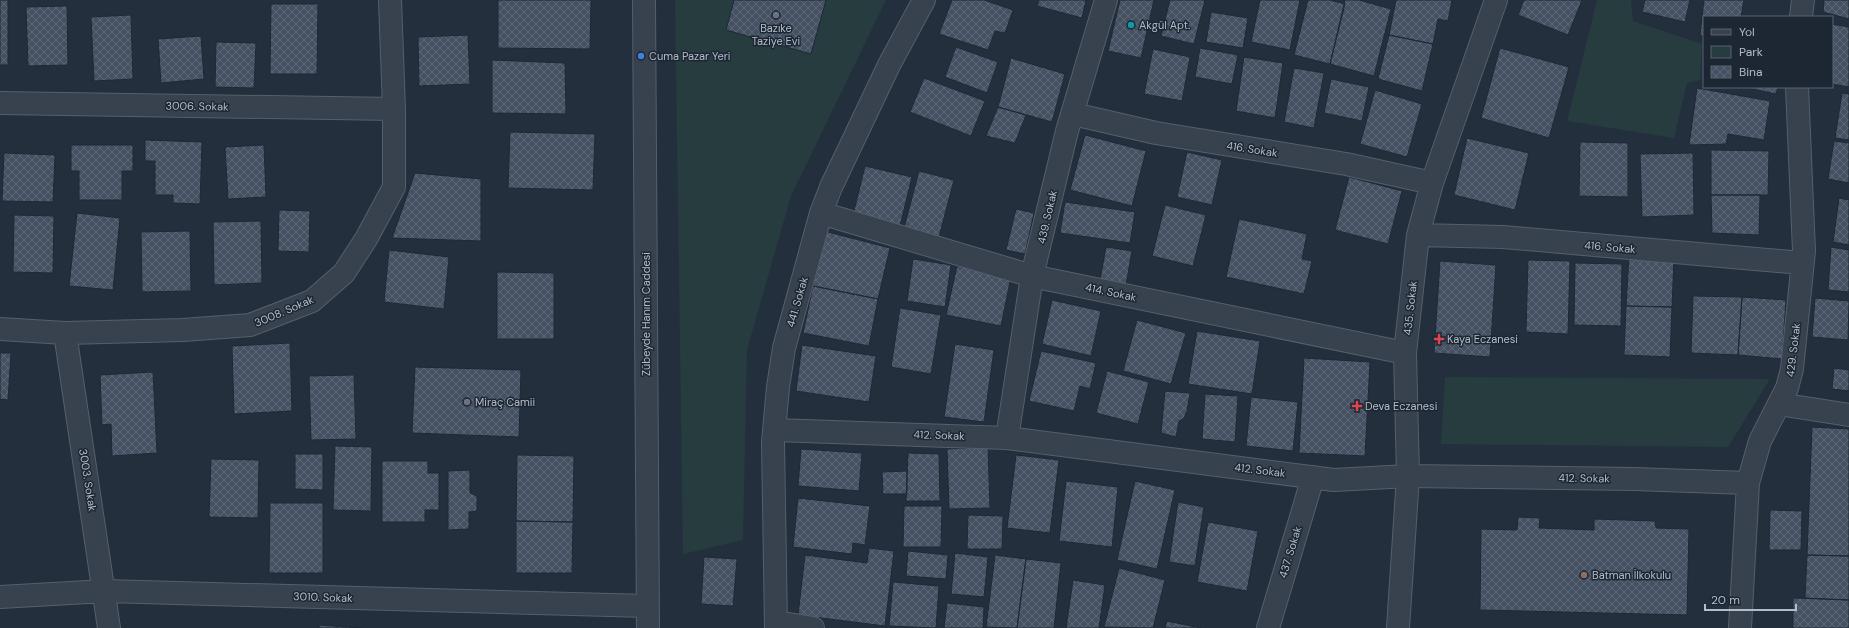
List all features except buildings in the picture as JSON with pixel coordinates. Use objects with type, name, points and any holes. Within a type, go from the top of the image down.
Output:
[{"type":"street","name":"3008. Sokak","points":[[0,329],[65,333],[184,330],[250,325],[312,301],[344,273],[366,239],[394,187],[394,109],[390,0]]},
{"type":"street","name":"Zübeyde Hanım Caddesi","points":[[644,0],[648,628]]},
{"type":"street","name":"441. Sokak","points":[[776,625],[774,430],[778,387],[784,348],[822,213],[831,187],[889,65],[924,0]]},
{"type":"street","name":"439. Sokak","points":[[1006,438],[1032,276],[1067,131],[1106,0]]},
{"type":"street","name":"435. Sokak","points":[[1398,628],[1408,476],[1405,353],[1418,235],[1432,183],[1496,0]]},
{"type":"street","points":[[1801,16],[1803,0]]},
{"type":"street","name":"429. Sokak","points":[[1740,628],[1748,483],[1760,441],[1787,388],[1792,369],[1804,251],[1798,88]]},
{"type":"street","name":"3006. Sokak","points":[[0,103],[394,109]]},
{"type":"street","name":"416. Sokak","points":[[1073,114],[1156,133],[1346,164],[1432,183]]},
{"type":"street","name":"414. Sokak","points":[[822,213],[1032,276],[1405,353]]},
{"type":"street","name":"416. Sokak","points":[[1418,235],[1503,237],[1802,263]]},
{"type":"street","name":"3003. Sokak","points":[[65,333],[105,591],[109,628]]},
{"type":"street","points":[[1779,404],[1849,415]]},
{"type":"street","name":"412. Sokak","points":[[774,430],[1006,438],[1334,480],[1408,476],[1634,479],[1748,483]]},
{"type":"street","name":"437. Sokak","points":[[1268,628],[1313,477]]},
{"type":"street","name":"3010. Sokak","points":[[0,597],[105,591],[647,606]]},
{"type":"street","points":[[776,625],[813,628]]},
{"type":"green space","points":[[675,0],[886,0],[791,196],[747,350],[743,540],[683,554]]},
{"type":"green space","points":[[1597,0],[1631,0],[1633,21],[1702,44],[1700,80],[1687,83],[1674,138],[1567,121]]},
{"type":"green space","points":[[1445,377],[1770,379],[1728,447],[1441,444]]},
{"type":"place","name":"Bazıke Taziye Evi","points":[[776,15]]},
{"type":"place","name":"Akgül Apt.","points":[[1131,25]]},
{"type":"place","name":"Cuma Pazar Yeri","points":[[641,56]]},
{"type":"place","name":"Kaya Eczanesi","points":[[1439,339]]},
{"type":"place","name":"Miraç Camii","points":[[467,402]]},
{"type":"place","name":"Deva Eczanesi","points":[[1357,406]]},
{"type":"place","name":"Batman İlkokulu","points":[[1584,575]]}]
